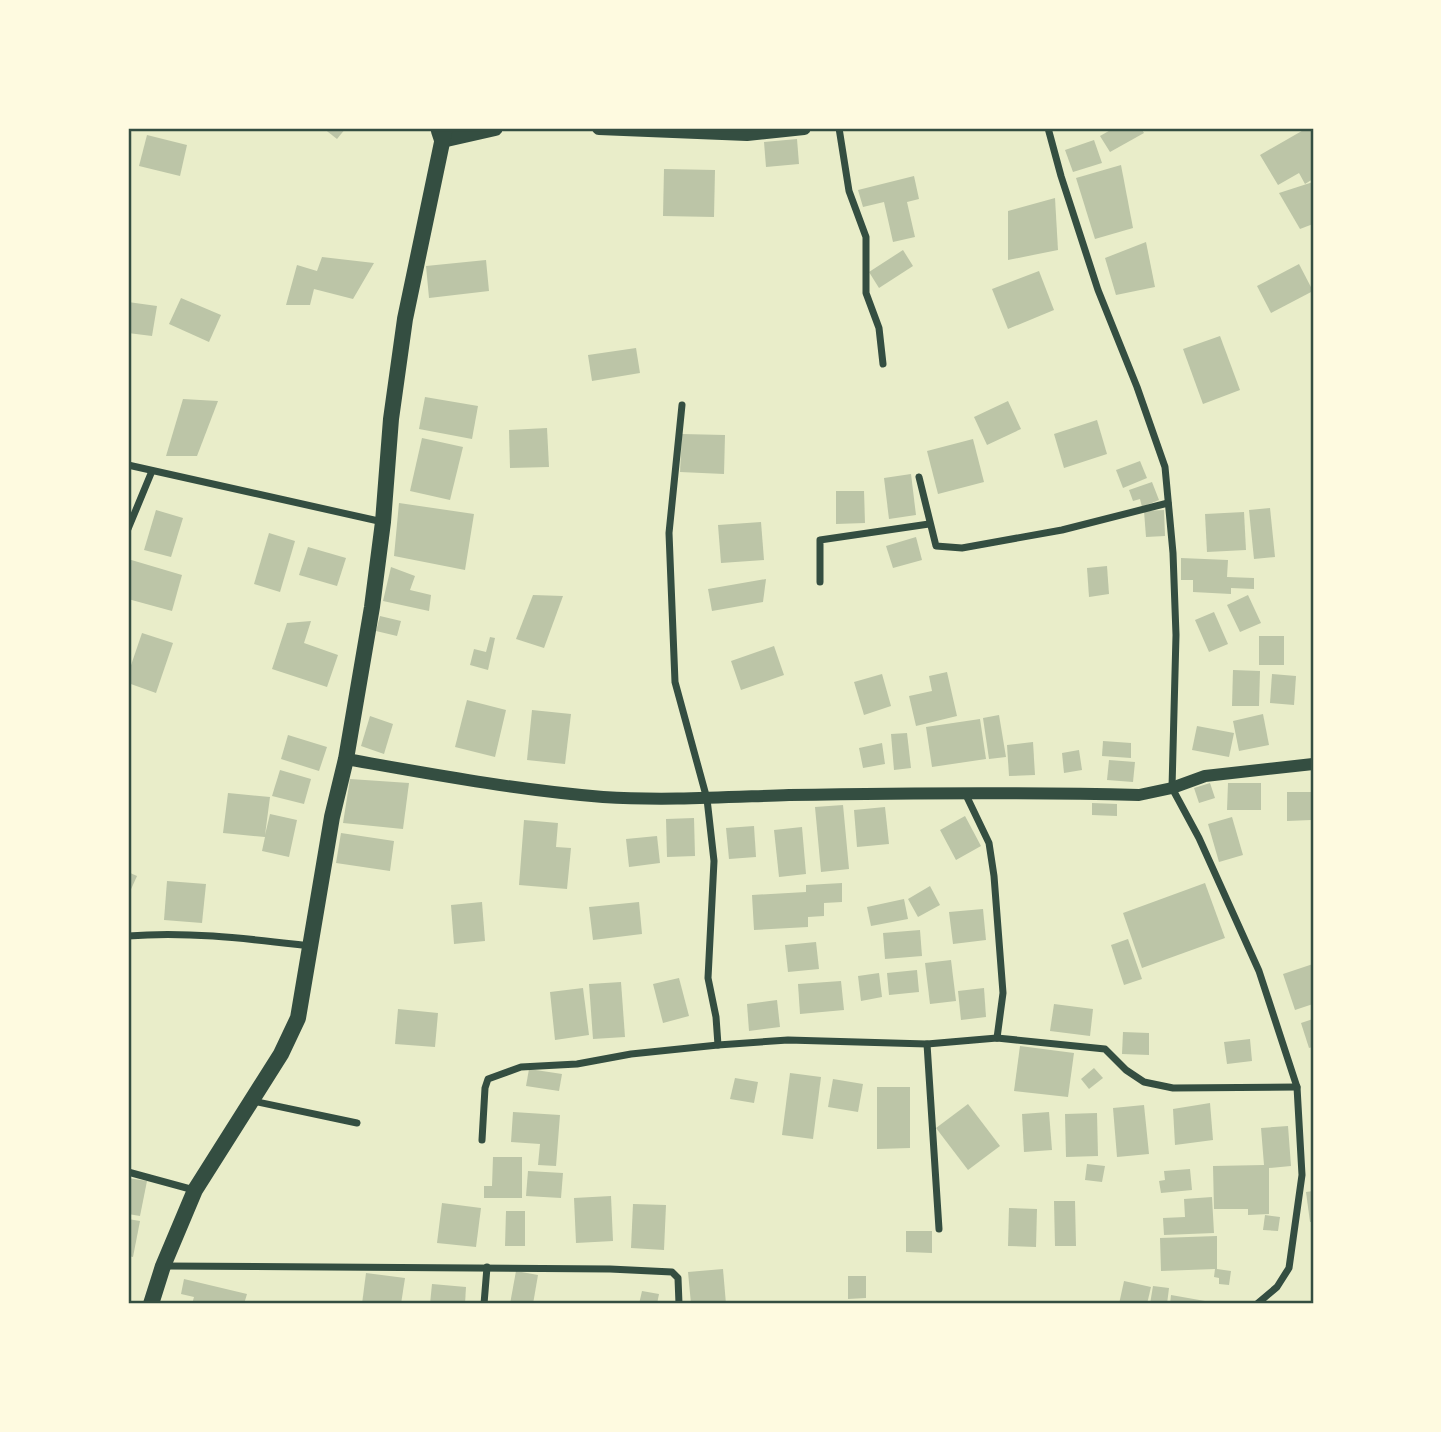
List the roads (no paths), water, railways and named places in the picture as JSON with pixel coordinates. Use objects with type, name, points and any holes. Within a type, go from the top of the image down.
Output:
[{"type":"main road","points":[[151,1304],[163,1266],[195,1190],[291,1038],[298,1018],[332,817],[346,759],[372,607],[383,522],[391,419],[405,319],[442,132],[495,128]]},
{"type":"main road","points":[[599,128],[747,134],[804,128]]},
{"type":"street","points":[[839,128],[849,191],[866,237],[866,293],[879,328],[883,364]]},
{"type":"street","points":[[1048,128],[1060,176],[1098,290],[1137,387],[1165,467],[1173,553],[1176,635],[1172,788],[1199,838],[1259,971],[1297,1087],[1302,1175],[1289,1268],[1278,1287],[1257,1304]]},
{"type":"street","points":[[682,405],[669,533],[674,682],[707,799],[714,861],[708,978],[716,1017],[718,1045]]},
{"type":"street","points":[[128,465],[383,522]]},
{"type":"street","points":[[128,530],[152,471]]},
{"type":"street","points":[[919,477],[936,546],[962,548],[1062,530],[1168,503]]},
{"type":"street","points":[[820,582],[820,540],[929,524]]},
{"type":"street","points":[[346,759],[457,779],[548,791],[605,797],[707,799],[787,795],[1139,795],[1172,788],[1205,776],[1313,764]]},
{"type":"street","points":[[966,794],[989,843],[994,876],[1003,993],[997,1038]]},
{"type":"street","points":[[128,936],[211,936],[312,946]]},
{"type":"street","points":[[482,1140],[485,1088],[488,1079],[494,1075],[521,1067],[577,1064],[631,1054],[788,1040],[928,1044],[997,1038],[1105,1049],[1126,1070],[1144,1082],[1173,1088],[1297,1087]]},
{"type":"street","points":[[928,1044],[939,1229]]},
{"type":"street","points":[[253,1101],[357,1123]]},
{"type":"street","points":[[128,1172],[195,1190]]},
{"type":"street","points":[[163,1266],[487,1267],[672,1272],[678,1278],[679,1304]]},
{"type":"street","points":[[484,1304],[487,1267]]}]
